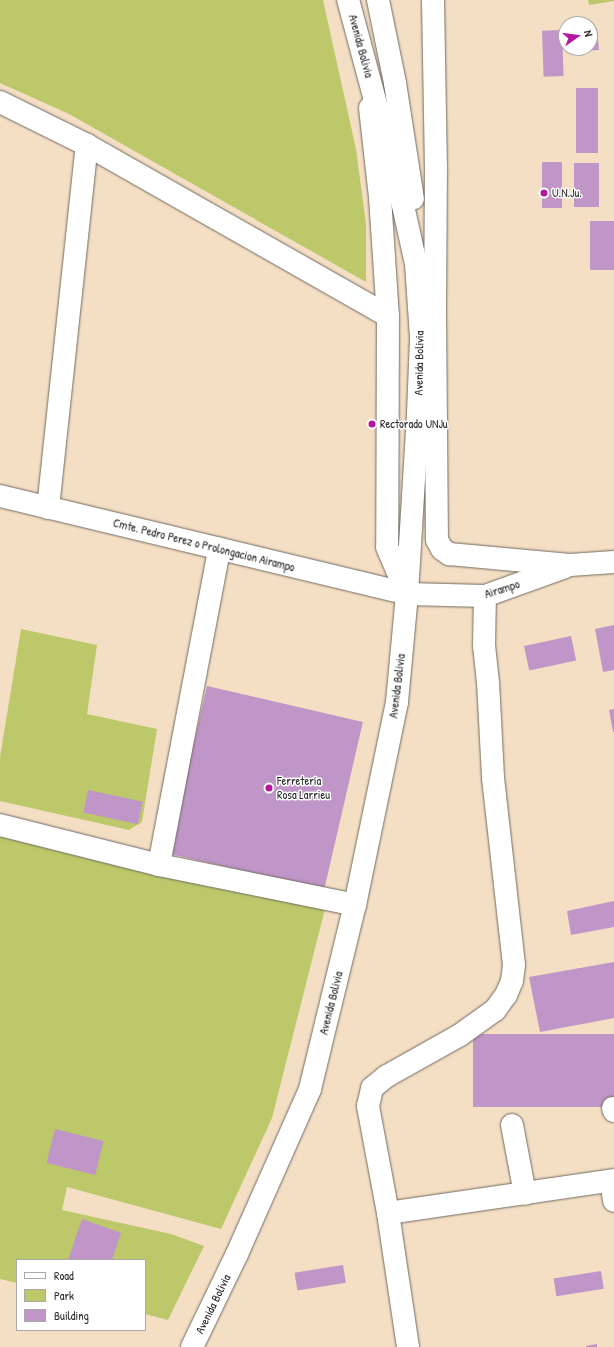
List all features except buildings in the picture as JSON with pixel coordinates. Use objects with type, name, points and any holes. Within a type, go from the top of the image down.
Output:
[{"type":"main road","name":"Avenida Bolivia","points":[[192,1347],[237,1254],[310,1088],[355,905],[396,702],[407,594],[421,338],[416,264],[402,201],[348,0]]},
{"type":"main road","points":[[378,0],[395,83],[413,190],[416,264]]},
{"type":"main road","name":"Avenida Bolivia","points":[[433,0],[436,166],[435,313],[437,540]]},
{"type":"main road","points":[[365,60],[380,197],[388,316],[387,547],[407,594]]},
{"type":"main road","points":[[0,102],[87,145],[388,316]]},
{"type":"main road","points":[[48,508],[87,145]]},
{"type":"main road","name":"Cmte. Pedro Perez o Prolongacion Airampo","points":[[0,496],[407,594]]},
{"type":"main road","name":"Airampo","points":[[437,540],[442,549],[449,554],[570,565],[614,562]]},
{"type":"main road","points":[[159,865],[219,549]]},
{"type":"main road","name":"Airampo","points":[[407,594],[485,596],[570,565]]},
{"type":"main road","points":[[408,1347],[388,1213],[368,1106],[372,1088],[387,1076],[460,1035],[495,1010],[506,995],[512,981],[514,965],[493,777],[488,683],[484,646],[485,596]]},
{"type":"main road","points":[[0,825],[159,865],[355,905]]},
{"type":"main road","points":[[512,1125],[525,1194]]},
{"type":"main road","points":[[388,1213],[525,1194],[613,1188]]},
{"type":"green space","points":[[0,0],[323,0],[356,149],[366,224],[366,282],[69,114],[0,83]]},
{"type":"green space","points":[[588,0],[614,0],[614,1],[589,5]]},
{"type":"green space","points":[[21,629],[97,645],[87,714],[157,729],[142,822],[129,830],[0,801],[0,757]]},
{"type":"green space","points":[[0,837],[326,905],[272,1118],[221,1229],[67,1187],[62,1210],[171,1234],[204,1246],[168,1320],[146,1314],[146,1259],[16,1259],[16,1283],[0,1279]]},
{"type":"place","name":"U.N.Ju.","points":[[544,193]]},
{"type":"place","name":"Rectorado UNJu","points":[[372,424]]},
{"type":"place","name":"Ferretería Rosa Larrieu","points":[[269,788]]}]
